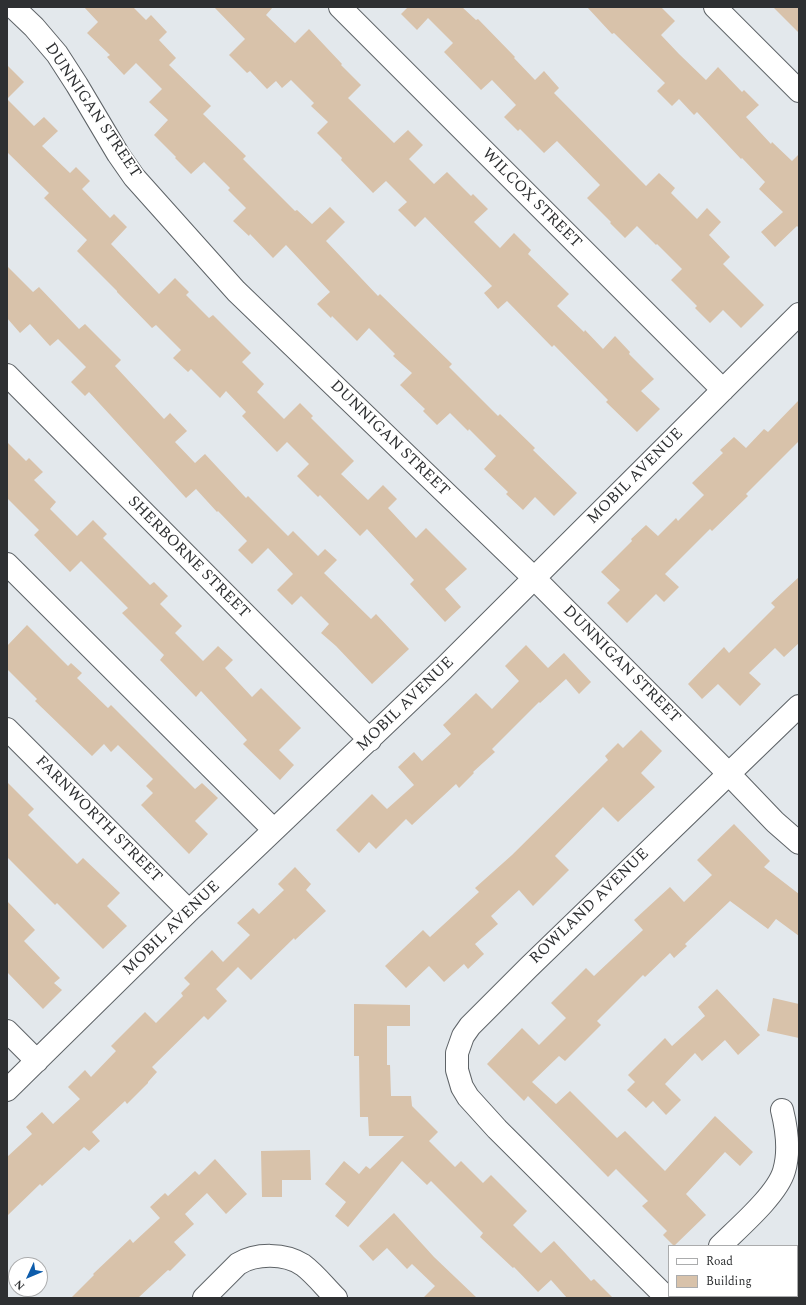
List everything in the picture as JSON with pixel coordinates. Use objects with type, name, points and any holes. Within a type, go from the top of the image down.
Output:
[{"type":"street","name":"DUNNIGAN STREET","points":[[13,7],[34,27],[57,54],[78,85],[118,154],[134,177],[236,291],[535,579],[775,822],[799,843]]},
{"type":"street","name":"WILCOX STREET","points":[[340,7],[723,390]]},
{"type":"street","points":[[715,7],[799,91]]},
{"type":"street","name":"MOBIL AVENUE","points":[[7,1090],[189,911],[370,740],[535,579],[799,314]]},
{"type":"street","name":"SHERBORNE STREET","points":[[7,375],[370,740]]},
{"type":"street","points":[[7,564],[274,830]]},
{"type":"street","name":"ROWLAND AVENUE","points":[[667,1298],[497,1129],[468,1097],[462,1087],[457,1070],[457,1052],[463,1036],[470,1026],[529,966],[799,706]]},
{"type":"street","name":"FARNWORTH STREET","points":[[7,729],[189,911]]},
{"type":"street","points":[[7,1031],[37,1060]]},
{"type":"street","points":[[721,1245],[759,1207],[775,1188],[784,1172],[787,1150],[786,1128],[782,1110]]},
{"type":"street","points":[[204,1298],[238,1264],[245,1260],[274,1256],[288,1259],[303,1266],[336,1298]]},
{"type":"building","points":[[84,7],[133,7],[146,20],[151,15],[167,32],[159,40],[176,58],[169,65],[211,106],[203,114],[246,156],[243,159],[295,211],[297,210],[312,224],[330,207],[345,222],[326,241],[378,296],[380,294],[452,364],[449,367],[498,416],[500,414],[535,448],[533,450],[577,493],[554,516],[535,497],[523,510],[506,494],[508,492],[484,469],[496,456],[469,429],[468,431],[450,413],[437,425],[423,411],[425,409],[400,385],[412,373],[393,356],[395,354],[369,328],[357,341],[332,316],[331,318],[317,304],[330,292],[286,245],[273,258],[250,234],[249,236],[233,221],[246,208],[228,190],[230,188],[204,162],[191,174],[154,135],[168,120],[149,102],[162,89],[136,63],[124,75],[107,57],[110,55],[87,33],[98,22]]},
{"type":"building","points":[[214,7],[273,7],[266,15],[295,43],[309,29],[361,85],[348,98],[394,143],[408,130],[423,145],[409,159],[434,184],[447,172],[471,196],[473,194],[488,209],[474,222],[500,248],[514,233],[531,250],[528,254],[569,294],[557,306],[584,332],[585,330],[603,349],[615,336],[630,352],[629,354],[654,379],[641,391],[660,409],[637,432],[606,402],[608,400],[554,345],[552,347],[507,301],[498,309],[484,293],[492,286],[425,217],[415,227],[398,210],[407,202],[386,181],[373,193],[341,160],[342,158],[317,133],[328,122],[311,106],[314,103],[291,80],[282,88],[276,81],[267,89],[250,71],[247,73],[229,55],[245,39]]},
{"type":"building","points":[[408,7],[462,7],[476,20],[478,19],[535,80],[544,71],[559,88],[554,93],[646,186],[659,173],[675,188],[671,193],[697,219],[707,208],[721,222],[709,235],[730,257],[723,264],[764,305],[741,328],[723,310],[710,323],[695,308],[697,306],[671,280],[682,269],[637,226],[625,238],[587,198],[600,185],[557,141],[544,153],[520,129],[518,131],[504,117],[516,105],[492,80],[481,90],[444,52],[453,43],[428,18],[417,30],[401,14]]},
{"type":"building","points":[[587,7],[661,7],[675,21],[661,35],[679,54],[706,80],[718,67],[742,92],[744,90],[759,105],[746,117],[771,144],[772,142],[792,161],[799,154],[799,228],[797,226],[775,247],[761,232],[783,212],[759,189],[765,182],[697,112],[694,115],[679,99],[672,106],[657,91],[665,83],[614,33],[612,34]]},
{"type":"building","points":[[773,7],[799,7],[799,33]]},
{"type":"building","points":[[7,65],[24,82],[7,99]]},
{"type":"building","points":[[7,99],[34,126],[44,117],[58,131],[42,146],[70,173],[76,167],[90,181],[82,189],[110,218],[114,214],[127,227],[111,244],[159,294],[175,278],[189,292],[186,295],[209,318],[213,315],[251,353],[242,362],[264,384],[257,392],[284,419],[300,403],[313,416],[311,418],[354,461],[341,474],[368,500],[383,485],[397,499],[388,508],[416,538],[426,528],[467,569],[445,589],[461,607],[445,622],[410,584],[414,580],[367,529],[360,536],[320,495],[318,497],[297,476],[309,464],[287,442],[277,452],[242,416],[246,412],[226,391],[220,398],[191,369],[188,372],[173,358],[181,350],[156,325],[152,328],[77,251],[87,240],[44,198],[49,193],[7,152]]},
{"type":"building","points":[[7,266],[33,292],[39,287],[79,329],[85,324],[121,360],[115,366],[164,419],[170,413],[187,431],[175,442],[195,463],[205,454],[246,498],[248,496],[288,536],[293,531],[318,556],[325,549],[337,560],[324,573],[371,619],[376,614],[409,649],[372,684],[336,646],[321,633],[329,624],[301,596],[292,605],[277,590],[293,574],[268,548],[252,564],[238,550],[247,541],[218,511],[217,512],[196,489],[186,498],[89,392],[85,396],[71,382],[86,367],[58,339],[50,346],[30,324],[20,333],[7,318]]},
{"type":"building","points":[[799,400],[799,441],[746,494],[748,496],[712,531],[710,529],[665,574],[679,587],[664,602],[656,594],[627,623],[607,603],[620,590],[601,572],[646,525],[658,536],[676,518],[678,521],[704,495],[692,483],[723,453],[720,450],[734,437],[746,448],[764,429],[768,432]]},
{"type":"building","points":[[7,442],[26,461],[29,458],[43,472],[34,480],[56,502],[50,509],[77,536],[93,520],[107,534],[103,538],[150,585],[154,582],[168,596],[160,604],[182,626],[175,633],[203,661],[218,646],[233,660],[225,668],[252,697],[261,688],[301,728],[279,750],[294,765],[280,780],[243,744],[247,740],[201,691],[196,697],[160,660],[164,655],[122,613],[128,608],[81,561],[70,572],[34,535],[39,530],[7,498]]},
{"type":"building","points":[[799,577],[799,643],[784,657],[775,648],[749,673],[761,684],[740,706],[718,684],[702,699],[688,684],[724,647],[729,653],[775,607],[771,603]]},
{"type":"building","points":[[27,625],[68,666],[71,663],[82,673],[77,678],[108,708],[111,705],[195,789],[202,783],[218,798],[195,821],[208,834],[189,854],[141,805],[153,793],[146,786],[153,779],[118,745],[111,752],[104,744],[92,756],[35,701],[37,699],[7,669],[7,646]]},
{"type":"building","points":[[526,645],[548,668],[564,653],[591,682],[579,694],[566,679],[540,703],[539,702],[492,749],[495,752],[473,772],[474,773],[459,788],[456,784],[412,825],[406,819],[376,849],[369,842],[359,853],[336,830],[372,794],[387,809],[414,785],[398,767],[414,752],[422,761],[451,734],[443,725],[476,693],[492,709],[519,681],[505,666]]},
{"type":"building","points":[[641,730],[662,751],[641,773],[655,787],[618,822],[603,807],[555,856],[569,870],[533,906],[519,890],[491,916],[498,924],[475,944],[484,954],[468,969],[464,964],[444,982],[429,966],[406,988],[385,966],[423,930],[430,937],[479,892],[475,888],[512,855],[608,760],[605,756],[618,743],[623,748]]},
{"type":"building","points":[[7,782],[34,809],[28,815],[77,864],[83,858],[120,893],[107,906],[127,926],[103,949],[57,903],[55,905],[7,857]]},
{"type":"building","points":[[734,824],[770,861],[764,867],[799,894],[799,936],[776,919],[768,929],[730,901],[685,944],[687,946],[674,958],[670,953],[645,977],[643,975],[597,1021],[601,1025],[565,1061],[559,1056],[532,1082],[556,1104],[570,1091],[617,1138],[625,1131],[665,1171],[715,1116],[753,1152],[740,1166],[725,1152],[686,1194],[706,1215],[675,1245],[673,1245],[663,1235],[667,1231],[642,1206],[648,1201],[616,1169],[608,1177],[528,1096],[524,1101],[487,1064],[522,1028],[539,1045],[566,1018],[551,1003],[586,968],[594,976],[643,930],[634,920],[670,887],[684,902],[712,875],[697,860]]},
{"type":"building","points":[[295,867],[311,884],[306,890],[326,911],[295,940],[294,938],[251,980],[238,967],[216,989],[227,1001],[208,1020],[204,1016],[152,1067],[157,1072],[148,1083],[127,1104],[125,1101],[92,1132],[100,1141],[89,1151],[84,1147],[42,1186],[40,1184],[7,1216],[7,1157],[32,1134],[26,1127],[42,1112],[53,1124],[80,1099],[68,1087],[85,1070],[91,1077],[116,1051],[111,1046],[145,1012],[156,1023],[183,996],[181,993],[190,984],[184,978],[212,950],[223,962],[250,935],[237,923],[253,908],[259,914],[284,890],[278,884]]},
{"type":"building","points":[[7,901],[35,930],[24,941],[60,978],[54,983],[62,990],[43,1009],[7,972]]},
{"type":"building","points":[[717,989],[760,1035],[738,1055],[725,1040],[702,1061],[695,1053],[665,1084],[681,1100],[666,1115],[653,1101],[646,1108],[627,1090],[635,1082],[628,1075],[665,1038],[672,1046],[705,1016],[698,1007]]},
{"type":"building","points":[[773,998],[799,1004],[799,1038],[767,1031]]},
{"type":"building","points":[[354,1004],[410,1005],[410,1026],[387,1026],[387,1065],[390,1065],[391,1096],[411,1096],[412,1106],[438,1132],[429,1141],[455,1167],[461,1161],[483,1183],[491,1175],[527,1211],[513,1225],[541,1253],[554,1241],[591,1281],[594,1279],[613,1298],[567,1298],[551,1280],[538,1292],[514,1267],[513,1268],[480,1237],[483,1233],[431,1181],[427,1185],[402,1161],[348,1227],[335,1216],[346,1202],[325,1184],[344,1161],[359,1174],[366,1166],[370,1169],[404,1136],[369,1136],[368,1117],[360,1117],[359,1056],[354,1056]]},
{"type":"building","points":[[310,1150],[311,1180],[282,1180],[282,1197],[262,1197],[261,1151]]},
{"type":"building","points":[[215,1159],[247,1194],[226,1214],[207,1193],[185,1214],[194,1224],[174,1242],[186,1255],[170,1271],[168,1270],[138,1298],[71,1298],[94,1275],[93,1274],[130,1239],[133,1243],[160,1218],[150,1207],[165,1193],[168,1196],[195,1171],[199,1175]]},
{"type":"building","points":[[394,1213],[434,1257],[477,1298],[423,1298],[435,1286],[412,1264],[407,1269],[387,1248],[373,1261],[359,1246]]}]
